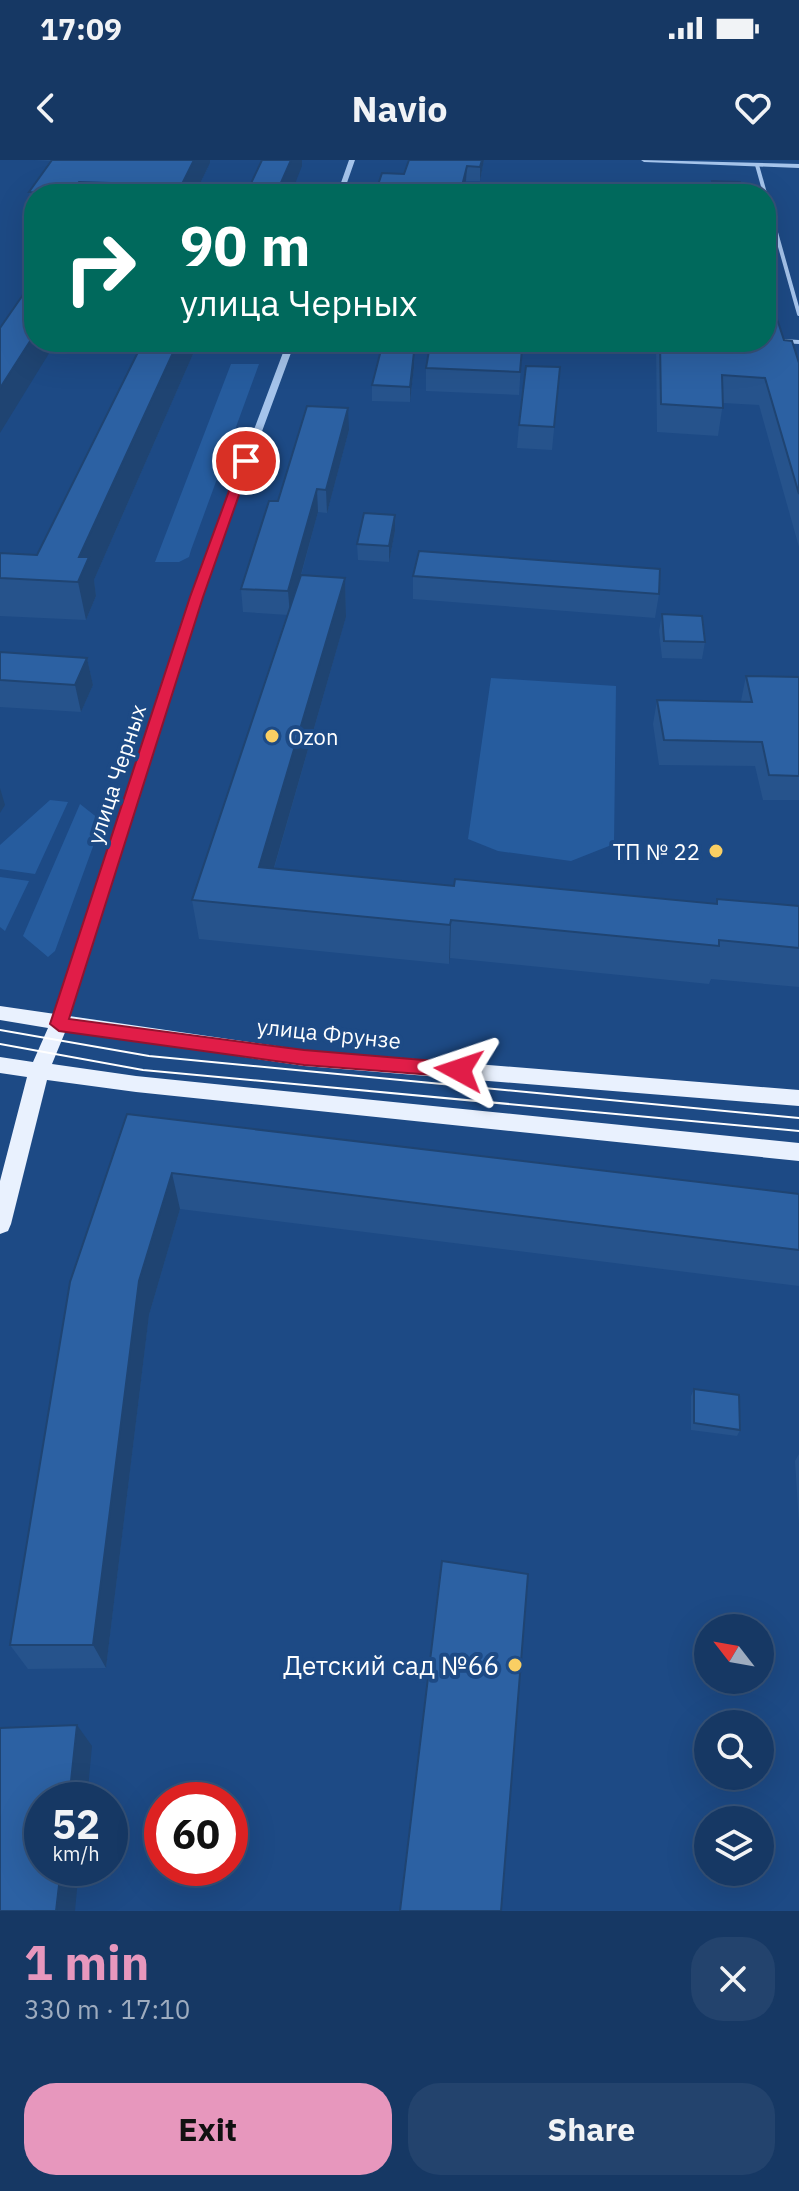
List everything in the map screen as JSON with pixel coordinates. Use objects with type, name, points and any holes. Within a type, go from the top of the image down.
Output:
[{"type":"main road","name":"улица Фрунзе","points":[[0,1013],[304,1058],[799,1098]]},
{"type":"main road","name":"улица Черных","points":[[0,1224],[38,1073],[59,1024]]},
{"type":"main road","points":[[0,1065],[38,1073],[799,1152]]},
{"type":"street","points":[[344,184],[352,160]]},
{"type":"street","points":[[644,160],[799,166]]},
{"type":"street","points":[[757,165],[762,184]]},
{"type":"street","points":[[776,232],[799,314]]},
{"type":"street","points":[[776,341],[799,342]]},
{"type":"street","name":"улица Черных","points":[[59,1024],[204,575],[287,352]]},
{"type":"shaded area","points":[[231,364],[259,364],[189,557],[179,562],[155,562]]},
{"type":"shaded area","points":[[491,678],[616,686],[614,844],[571,861],[498,851],[468,839]]},
{"type":"shaded area","points":[[50,800],[68,802],[35,874],[0,869],[0,845]]},
{"type":"shaded area","points":[[80,804],[99,819],[99,830],[55,951],[48,957],[23,936]]},
{"type":"shaded area","points":[[0,877],[29,881],[5,931],[0,927]]},
{"type":"building","points":[[52,160],[194,160],[182,184],[35,184]]},
{"type":"building","points":[[262,160],[291,160],[280,184],[251,184]]},
{"type":"building","points":[[409,160],[482,160],[480,167],[467,166],[462,184],[378,184],[382,173],[404,174]]},
{"type":"building","points":[[712,181],[741,184],[713,184]]},
{"type":"building","points":[[24,293],[24,351],[0,388],[0,328]]},
{"type":"building","points":[[777,319],[784,340],[792,341],[799,363],[799,494],[765,378],[722,375],[723,408],[661,404],[660,352],[776,352]]},
{"type":"building","points":[[138,352],[173,352],[79,557],[89,557],[78,582],[0,578],[0,553],[37,555]]},
{"type":"building","points":[[380,352],[414,352],[410,387],[372,385]]},
{"type":"building","points":[[429,352],[522,352],[520,372],[426,368]]},
{"type":"building","points":[[526,366],[560,367],[554,427],[519,425]]},
{"type":"building","points":[[307,406],[348,408],[326,490],[317,489],[288,591],[241,589],[269,501],[278,501]]},
{"type":"building","points":[[364,513],[395,515],[389,546],[357,544]]},
{"type":"building","points":[[419,551],[660,569],[659,594],[413,576]]},
{"type":"building","points":[[301,575],[345,578],[259,867],[454,886],[455,879],[717,904],[717,899],[799,906],[799,948],[719,940],[719,946],[451,920],[450,925],[192,900]]},
{"type":"building","points":[[662,614],[702,616],[705,642],[664,641]]},
{"type":"building","points":[[0,652],[87,658],[75,685],[0,680]]},
{"type":"building","points":[[746,676],[799,677],[799,776],[769,775],[762,742],[664,740],[657,700],[752,702]]},
{"type":"building","points":[[127,1114],[799,1194],[799,1250],[172,1173],[139,1281],[93,1645],[10,1645],[70,1282]]},
{"type":"building","points":[[694,1389],[739,1395],[740,1430],[694,1423]]},
{"type":"building","points":[[442,1561],[528,1574],[501,1911],[400,1911]]},
{"type":"building","points":[[77,1725],[71,1782],[24,1782],[24,1886],[59,1886],[56,1911],[0,1911],[0,1728]]},
{"type":"tram line","points":[[0,1030],[149,1056],[799,1118]]},
{"type":"tram line","points":[[0,1044],[143,1070],[799,1131]]},
{"type":"place","name":"Ozon","points":[[272,736]]},
{"type":"place","name":"ТП № 22","points":[[716,851]]},
{"type":"place","name":"Детский сад №66","points":[[515,1665]]},
{"type":"route","points":[[246,461],[182,639],[59,1024],[158,1035],[304,1058],[459,1070]]}]
